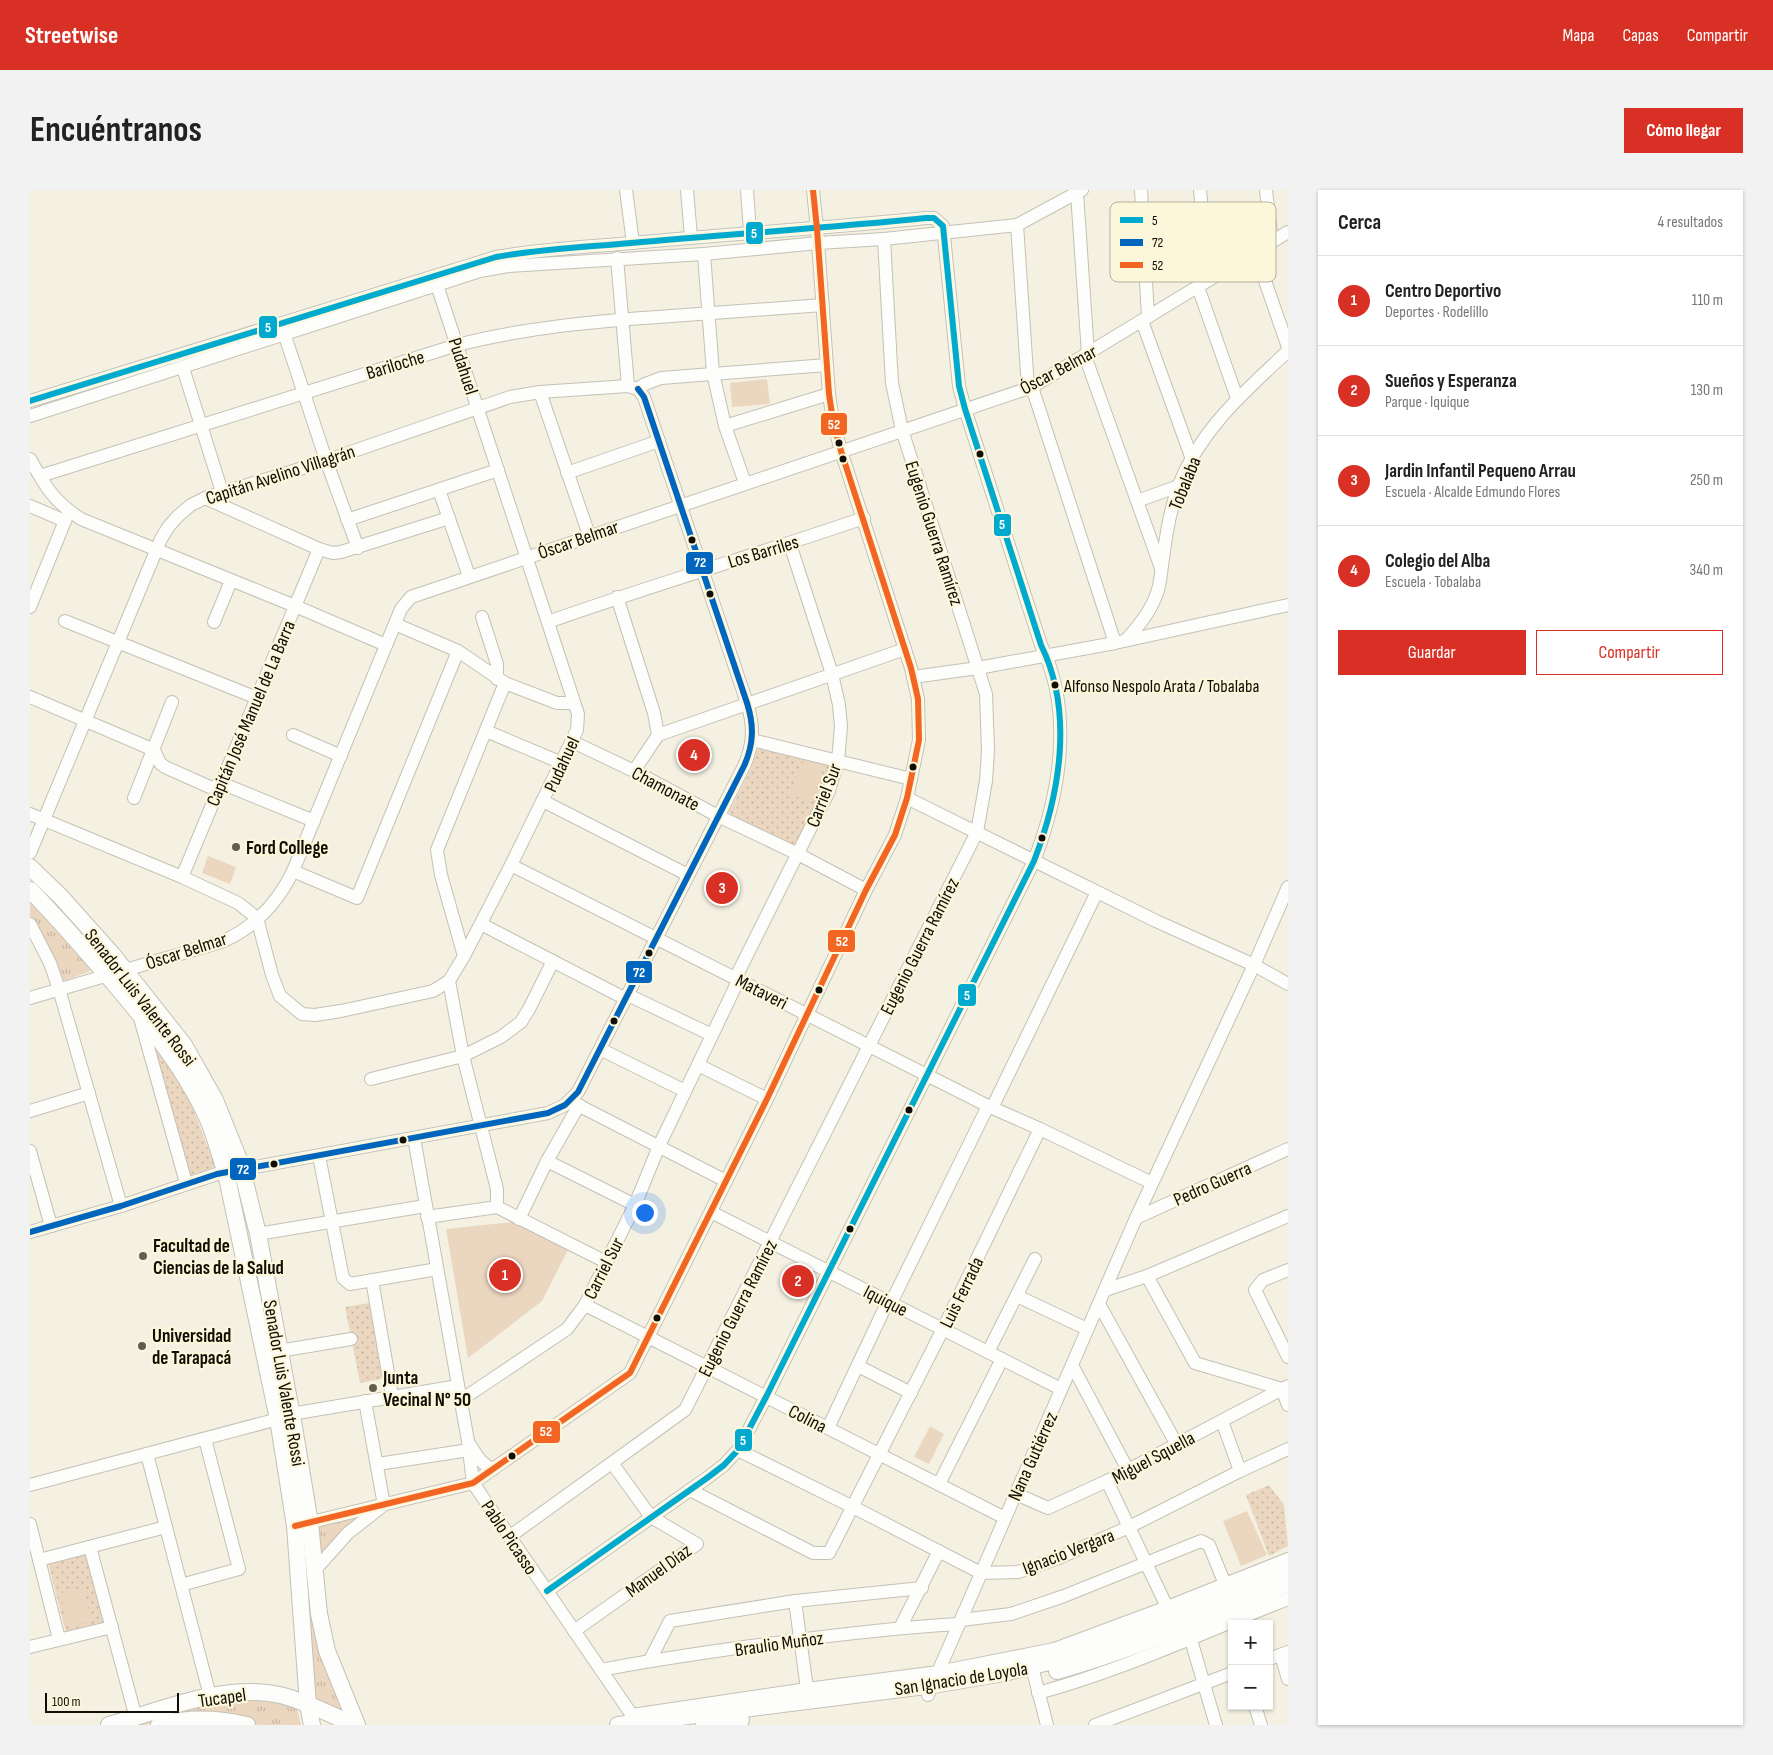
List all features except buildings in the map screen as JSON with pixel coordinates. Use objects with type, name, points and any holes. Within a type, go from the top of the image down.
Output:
[{"type":"main road","name":"Senador Luis Valente Rossi","points":[[30,867],[62,898],[125,970],[184,1045],[215,1100],[242,1170],[258,1234],[279,1351],[285,1417],[303,1524],[315,1570],[319,1614],[327,1651],[356,1725]]},
{"type":"main road","name":"Senador Luis Valente Rossi","points":[[30,890],[54,914],[107,975],[170,1052],[188,1081],[213,1132],[226,1173],[246,1267],[285,1417]]},
{"type":"main road","points":[[246,1267],[263,1264]]},
{"type":"main road","name":"Senador Luis Valente Rossi","points":[[303,1524],[305,1672],[312,1725]]},
{"type":"main road","name":"San Ignacio de Loyola","points":[[1186,1625],[1288,1571]]},
{"type":"main road","name":"San Ignacio de Loyola","points":[[618,1725],[636,1721],[974,1679],[1034,1679],[1057,1660],[1186,1625],[1288,1584]]},
{"type":"main road","points":[[281,1695],[291,1693],[297,1688],[305,1672]]},
{"type":"main road","name":"San Ignacio de Loyola","points":[[704,1725],[933,1684]]},
{"type":"main road","name":"Tucapel","points":[[109,1725],[210,1696],[233,1693],[281,1695],[308,1705]]},
{"type":"main road","points":[[308,1705],[356,1725]]},
{"type":"main road","name":"Tucapel","points":[[159,1725],[196,1718],[220,1719],[247,1725]]},
{"type":"street","points":[[626,190],[633,243]]},
{"type":"street","points":[[687,190],[691,237]]},
{"type":"street","points":[[747,190],[750,232]]},
{"type":"street","points":[[303,1524],[473,1483],[630,1373],[767,1099],[866,890],[895,835],[916,761],[920,717],[918,699],[905,649],[833,421],[829,394],[817,229],[812,190]]},
{"type":"street","points":[[30,416],[183,368],[284,333],[471,273],[494,268],[617,258],[704,254],[1017,225],[1080,191],[1087,355],[1161,569]]},
{"type":"street","points":[[30,401],[479,261],[524,252],[934,218],[943,226],[956,373],[965,409],[1041,645],[1055,680],[1060,727],[1059,761],[1050,814],[1034,861],[738,1450],[716,1472],[547,1591]]},
{"type":"street","points":[[1017,225],[1030,387],[1120,642]]},
{"type":"street","name":"Óscar Belmar","points":[[1276,240],[1288,232]]},
{"type":"street","name":"Eugenio Guerra Ramírez","points":[[510,1537],[685,1410],[977,832],[986,781],[988,750],[986,694],[902,430],[892,383],[884,238]]},
{"type":"street","points":[[704,254],[713,373],[725,426],[745,483]]},
{"type":"street","points":[[519,1220],[575,1103],[580,1088],[748,758],[752,740],[752,720],[747,703],[659,441],[644,397],[633,388],[622,319],[617,258]]},
{"type":"street","points":[[1144,282],[1145,319],[1192,458]]},
{"type":"street","points":[[1265,282],[1288,347]]},
{"type":"street","points":[[1204,283],[1238,398]]},
{"type":"street","name":"Óscar Belmar","points":[[30,998],[221,942],[237,934],[258,918],[279,896],[293,871],[314,822],[394,624],[403,605],[411,597],[589,535],[1030,387],[1087,355],[1204,283]]},
{"type":"street","name":"Pudahuel","points":[[258,918],[272,975],[280,996],[302,1014],[316,1015],[340,1011],[433,992],[449,981],[464,956],[573,742],[578,723],[578,714],[437,285]]},
{"type":"street","name":"Bariloche","points":[[40,476],[457,345],[521,330],[622,319],[823,305]]},
{"type":"street","points":[[284,333],[326,460],[358,548]]},
{"type":"street","name":"Tobalaba","points":[[1120,642],[1139,626],[1151,608],[1158,592],[1169,518],[1179,486],[1192,458],[1213,426],[1238,398],[1288,351]]},
{"type":"street","points":[[633,388],[661,378],[827,365]]},
{"type":"street","points":[[183,368],[222,492]]},
{"type":"street","name":"Capitán Avelino Villagrán","points":[[30,854],[156,550],[173,521],[191,505],[222,492],[326,460],[518,395],[540,392],[633,388]]},
{"type":"street","points":[[540,392],[589,535]]},
{"type":"street","points":[[725,426],[829,394]]},
{"type":"street","points":[[567,473],[659,441]]},
{"type":"street","points":[[30,459],[49,492],[67,516]]},
{"type":"street","points":[[347,520],[498,470]]},
{"type":"street","points":[[1137,501],[1179,486]]},
{"type":"street","points":[[439,490],[469,576]]},
{"type":"street","points":[[205,498],[319,549],[333,552],[358,548],[449,518]]},
{"type":"street","points":[[30,506],[102,528],[386,645]]},
{"type":"street","points":[[30,605],[67,516]]},
{"type":"street","name":"Los Barriles","points":[[548,622],[617,597],[790,544],[864,518]]},
{"type":"street","name":"Carriel Sur","points":[[461,1400],[567,1329],[585,1304],[635,1205],[659,1146],[737,978],[829,791],[838,761],[841,726],[839,705],[832,674],[790,544]]},
{"type":"street","name":"Capitán José Manuel de La Barra","points":[[182,877],[319,549]]},
{"type":"street","points":[[214,622],[231,581]]},
{"type":"street","points":[[617,597],[654,714],[658,735]]},
{"type":"street","points":[[913,677],[978,668],[1120,642],[1288,605]]},
{"type":"street","points":[[464,956],[441,875],[437,850],[486,731],[501,681],[498,664],[482,617]]},
{"type":"street","points":[[65,621],[257,698]]},
{"type":"street","points":[[394,624],[458,651],[501,681],[557,703],[574,703]]},
{"type":"street","points":[[634,771],[658,735],[905,649]]},
{"type":"street","points":[[293,871],[357,898],[458,651]]},
{"type":"street","points":[[30,697],[154,750],[160,763],[165,767],[212,788],[221,783],[314,822]]},
{"type":"street","points":[[134,798],[172,702]]},
{"type":"street","points":[[486,731],[562,763]]},
{"type":"street","points":[[293,735],[340,756]]},
{"type":"street","points":[[752,740],[911,779]]},
{"type":"street","name":"Chamonate","points":[[573,742],[634,771],[718,816],[798,854],[866,890]]},
{"type":"street","points":[[907,798],[1156,921],[1254,965],[1288,984]]},
{"type":"street","points":[[543,802],[688,875]]},
{"type":"street","points":[[30,814],[182,877],[238,903],[258,918]]},
{"type":"street","name":"Mataveri","points":[[512,865],[990,1108],[1040,1129],[1152,1183]]},
{"type":"street","name":"Nana Gutiérrez","points":[[933,1684],[1136,1218],[1254,965],[1288,886]]},
{"type":"street","points":[[828,1428],[889,1302],[990,1108],[1097,892]]},
{"type":"street","points":[[30,924],[50,963],[59,989],[121,1206]]},
{"type":"street","points":[[481,924],[552,961],[712,1035]]},
{"type":"street","points":[[371,1080],[463,1056],[501,1037],[520,1022],[529,1009],[552,961]]},
{"type":"street","points":[[449,981],[463,1056],[496,1188],[497,1208]]},
{"type":"street","points":[[139,1013],[186,1183]]},
{"type":"street","points":[[600,1049],[685,1091]]},
{"type":"street","points":[[698,1065],[767,1099]]},
{"type":"street","points":[[30,1111],[89,1093]]},
{"type":"street","points":[[30,1232],[121,1206],[186,1183],[226,1173],[554,1111],[575,1103],[726,1181]]},
{"type":"street","name":"Luis Ferrada","points":[[690,1490],[813,1553],[829,1553],[943,1329],[1040,1129]]},
{"type":"street","name":"Pablo Picasso","points":[[414,1138],[469,1445],[473,1483],[636,1721]]},
{"type":"street","name":"Pedro Guerra","points":[[1136,1218],[1288,1149]]},
{"type":"street","points":[[30,1152],[52,1226]]},
{"type":"street","points":[[319,1156],[343,1278],[350,1284],[437,1269]]},
{"type":"street","points":[[547,1161],[635,1205]]},
{"type":"street","points":[[258,1234],[332,1220],[426,1211],[497,1208],[606,1262]]},
{"type":"street","name":"Iquique","points":[[711,1212],[1062,1389]]},
{"type":"street","points":[[1105,1290],[1147,1276],[1288,1216]]},
{"type":"street","points":[[988,1352],[1036,1259]]},
{"type":"street","points":[[1288,1270],[1263,1280],[1255,1290],[1288,1357]]},
{"type":"street","points":[[1147,1276],[1195,1363],[1285,1388],[1288,1404]]},
{"type":"street","points":[[372,1280],[392,1396]]},
{"type":"street","points":[[1017,1296],[1087,1330]]},
{"type":"street","name":"Colina","points":[[585,1304],[1005,1518]]},
{"type":"street","points":[[1098,1304],[1177,1444]]},
{"type":"street","points":[[279,1351],[350,1339]]},
{"type":"street","points":[[939,1484],[1002,1359]]},
{"type":"street","points":[[1072,1365],[1128,1470]]},
{"type":"street","points":[[858,1366],[911,1392]]},
{"type":"street","points":[[30,1485],[285,1417],[392,1396],[458,1386]]},
{"type":"street","name":"Miguel Squella","points":[[1016,1494],[1048,1508],[1107,1481],[1285,1388]]},
{"type":"street","points":[[365,1401],[384,1505]]},
{"type":"street","points":[[1222,1421],[1240,1471]]},
{"type":"street","points":[[181,1585],[239,1569],[205,1439]]},
{"type":"street","points":[[378,1464],[469,1445]]},
{"type":"street","name":"Pablo Picasso","points":[[469,1445],[478,1459],[493,1469]]},
{"type":"street","name":"Ignacio Vergara","points":[[738,1450],[981,1573],[1018,1572],[1056,1559],[1129,1527],[1288,1449]]},
{"type":"street","points":[[147,1454],[210,1696]]},
{"type":"street","name":"Manuel Díaz","points":[[574,1631],[697,1544],[651,1518],[612,1463]]},
{"type":"street","points":[[1107,1481],[1167,1607]]},
{"type":"street","points":[[315,1570],[348,1533],[384,1505]]},
{"type":"street","points":[[30,1524],[59,1639]]},
{"type":"street","points":[[40,1560],[166,1527]]},
{"type":"street","name":"Braulio Muñoz","points":[[601,1670],[650,1660],[801,1639],[960,1622],[1011,1614],[1064,1596],[1199,1541],[1209,1545],[1225,1584]]},
{"type":"street","points":[[90,1547],[136,1718]]},
{"type":"street","points":[[900,1628],[939,1552]]},
{"type":"street","name":"San Ignacio de Loyola","points":[[636,1721],[807,1689],[933,1684],[1054,1649],[1288,1559]]},
{"type":"street","points":[[650,1660],[670,1621],[795,1601],[922,1588]]},
{"type":"street","name":"San Ignacio de Loyola","points":[[1034,1679],[1066,1685],[1121,1666],[1186,1625],[1288,1599]]},
{"type":"street","points":[[795,1601],[807,1689]]},
{"type":"street","points":[[1186,1625],[1216,1725]]},
{"type":"street","points":[[30,1647],[112,1626]]},
{"type":"street","points":[[1279,1655],[1288,1678]]},
{"type":"street","points":[[1095,1725],[1228,1675]]},
{"type":"street","points":[[1034,1679],[1046,1725]]},
{"type":"street","points":[[1256,1710],[1261,1725]]},
{"type":"green space","points":[[767,379],[770,404],[732,407],[730,383]]},
{"type":"green space","points":[[762,745],[828,762],[833,766],[799,844],[794,847],[731,816],[729,812],[751,769],[756,752]]},
{"type":"green space","points":[[804,759],[824,767],[809,802],[790,794]]},
{"type":"green space","points":[[208,856],[236,867],[230,884],[202,873]]},
{"type":"green space","points":[[30,898],[95,969],[62,982],[30,919]]},
{"type":"green space","points":[[147,1036],[171,1066],[190,1100],[215,1167],[188,1176]]},
{"type":"green space","points":[[513,1222],[569,1248],[542,1301],[468,1358],[446,1229]]},
{"type":"green space","points":[[797,1264],[812,1271],[799,1298],[784,1290]]},
{"type":"green space","points":[[375,1302],[387,1378],[360,1383],[345,1307]]},
{"type":"green space","points":[[930,1426],[944,1434],[929,1464],[914,1457]]},
{"type":"green space","points":[[1269,1485],[1284,1505],[1288,1546],[1269,1556],[1246,1495]]},
{"type":"green space","points":[[1247,1511],[1267,1555],[1241,1566],[1223,1521]]},
{"type":"green space","points":[[365,1513],[319,1556],[316,1529],[320,1524]]},
{"type":"green space","points":[[302,1534],[345,1716],[315,1704]]},
{"type":"green space","points":[[88,1553],[107,1623],[66,1633],[48,1563]]},
{"type":"green space","points":[[83,1588],[91,1621],[69,1626],[60,1593]]},
{"type":"green space","points":[[225,1698],[282,1702],[297,1709],[301,1725],[258,1725],[236,1717],[192,1712],[145,1725],[122,1725]]},
{"type":"transit line","name":"52","points":[[295,1526],[473,1483],[630,1373],[767,1099],[866,890],[895,835],[907,798],[919,740],[918,699],[911,668],[833,421],[829,394],[813,190]]},
{"type":"transit line","name":"5","points":[[30,401],[496,257],[563,248],[926,218],[934,218],[943,226],[959,386],[1041,645],[1051,671],[1057,698],[1060,725],[1060,753],[1051,808],[1034,861],[738,1450],[724,1465],[707,1478],[547,1591]]},
{"type":"transit line","name":"72","points":[[30,1232],[121,1206],[217,1174],[548,1113],[565,1105],[578,1092],[744,766],[750,750],[752,734],[747,703],[644,397],[638,389]]},
{"type":"place","name":"Alfonso Nespolo Arata / Tobalaba","points":[[1055,685]]},
{"type":"place","name":"Colegio del Alba","points":[[694,755]]},
{"type":"place","name":"Ford College","points":[[236,847]]},
{"type":"place","name":"Jardin Infantil Pequeno Arrau","points":[[722,888]]},
{"type":"place","name":"Facultad de Ciencias de la Salud","points":[[143,1256]]},
{"type":"place","name":"Centro Deportivo","points":[[505,1275]]},
{"type":"place","name":"Sueños y Esperanza","points":[[798,1281]]},
{"type":"place","name":"Universidad de Tarapacá","points":[[142,1346]]},
{"type":"place","name":"Junta Vecinal N° 50","points":[[373,1388]]}]
